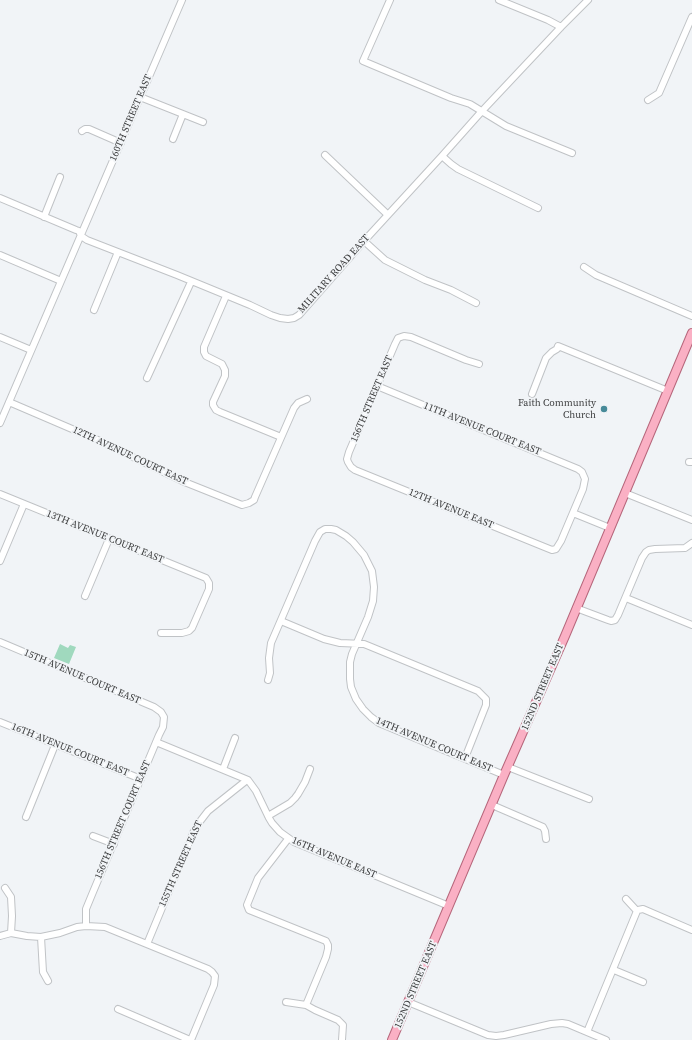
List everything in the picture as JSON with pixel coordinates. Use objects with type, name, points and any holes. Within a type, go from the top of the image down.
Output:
[{"type":"main road","name":"152ND STREET EAST","points":[[392,1040],[692,333]]},
{"type":"street","name":"160TH STREET EAST","points":[[81,236],[182,0]]},
{"type":"street","points":[[390,0],[363,61],[451,98],[470,104],[506,126],[572,153]]},
{"type":"street","name":"MILITARY ROAD EAST","points":[[0,198],[79,231],[81,236],[87,240],[280,318],[294,318],[299,315],[482,111],[588,0]]},
{"type":"street","points":[[503,1],[561,27]]},
{"type":"street","points":[[648,100],[659,93],[692,16]]},
{"type":"street","points":[[140,97],[203,122]]},
{"type":"street","points":[[173,138],[183,114]]},
{"type":"street","points":[[82,131],[89,129],[121,142]]},
{"type":"street","points":[[325,155],[388,215]]},
{"type":"street","points":[[442,156],[458,169],[538,208]]},
{"type":"street","points":[[44,217],[60,177]]},
{"type":"street","points":[[0,423],[81,236]]},
{"type":"street","points":[[364,241],[385,260],[476,303]]},
{"type":"street","points":[[94,310],[118,252]]},
{"type":"street","points":[[0,255],[61,281]]},
{"type":"street","points":[[584,267],[596,275],[692,316]]},
{"type":"street","points":[[147,378],[191,282]]},
{"type":"street","points":[[226,296],[204,347],[205,354],[209,358],[222,364],[225,370],[225,376],[213,402],[216,410],[281,437],[294,408],[298,403],[307,399]]},
{"type":"street","name":"156TH STREET EAST","points":[[349,464],[347,459],[349,452],[398,338],[402,336],[411,337],[479,364]]},
{"type":"street","points":[[0,337],[31,350]]},
{"type":"street","points":[[532,394],[546,358],[557,349],[558,346],[668,391]]},
{"type":"street","name":"11TH AVENUE COURT EAST","points":[[377,386],[578,469],[582,472],[586,479],[573,513]]},
{"type":"street","name":"12TH AVENUE COURT EAST","points":[[9,402],[89,436],[182,481],[242,505],[251,502],[255,497],[281,437]]},
{"type":"street","name":"12TH AVENUE EAST","points":[[349,464],[355,470],[552,550],[555,550],[561,541],[573,513]]},
{"type":"street","points":[[625,493],[692,520]]},
{"type":"street","name":"13TH AVENUE COURT EAST","points":[[0,494],[206,578],[209,583],[209,589],[192,628],[189,631],[182,633],[161,633]]},
{"type":"street","points":[[0,561],[24,504]]},
{"type":"street","points":[[573,513],[610,528]]},
{"type":"street","name":"14TH AVENUE COURT EAST","points":[[281,621],[315,540],[320,532],[331,529],[336,530],[353,542],[364,555],[372,571],[374,587],[373,601],[368,617],[356,644],[349,669],[354,694],[363,709],[379,723],[504,775]]},
{"type":"street","points":[[85,596],[109,539]]},
{"type":"street","points":[[576,608],[611,621],[615,620],[646,552],[656,549],[685,548],[692,543]]},
{"type":"street","points":[[626,598],[692,625]]},
{"type":"street","points":[[268,680],[270,673],[271,643],[281,621],[324,639],[340,643],[364,644],[472,688],[482,694],[486,699],[486,705],[465,758]]},
{"type":"street","name":"15TH AVENUE COURT EAST","points":[[0,642],[154,707],[164,714]]},
{"type":"street","name":"156TH STREET COURT EAST","points":[[86,926],[86,909],[156,742],[162,726],[164,714]]},
{"type":"street","name":"16TH AVENUE COURT EAST","points":[[0,722],[140,779]]},
{"type":"street","points":[[223,769],[235,738]]},
{"type":"street","name":"16TH AVENUE EAST","points":[[156,742],[247,780],[254,787],[268,816],[280,832],[288,839],[304,847],[449,906]]},
{"type":"street","points":[[26,817],[56,745]]},
{"type":"street","name":"14TH AVENUE COURT EAST","points":[[508,767],[588,799]]},
{"type":"street","points":[[268,816],[290,803],[295,798],[305,782],[310,769]]},
{"type":"street","name":"155TH STREET EAST","points":[[147,944],[198,824],[208,811],[247,780]]},
{"type":"street","points":[[492,805],[540,825],[544,828],[546,839]]},
{"type":"street","points":[[93,836],[114,844]]},
{"type":"street","points":[[288,839],[258,878],[247,902],[247,908],[326,941],[328,949],[326,956],[306,1005]]},
{"type":"street","points":[[5,888],[11,897],[11,933]]},
{"type":"street","points":[[626,899],[637,912]]},
{"type":"street","points":[[587,1032],[638,910],[643,909],[692,930]]},
{"type":"street","points":[[0,936],[11,933],[27,936],[41,936],[60,933],[77,927],[105,927],[208,969],[215,976],[214,985],[210,996],[190,1040],[118,1009]]},
{"type":"street","points":[[41,936],[43,972],[48,981]]},
{"type":"street","points":[[614,970],[643,982]]},
{"type":"street","points":[[286,1002],[306,1005],[342,1023],[344,1028],[342,1040]]},
{"type":"street","points":[[408,1002],[479,1032],[496,1036],[562,1023],[568,1024],[606,1040]]},
{"type":"green space","points":[[60,644],[68,648],[70,645],[76,647],[69,664],[54,658]]},
{"type":"place","name":"Faith Community Church","points":[[604,409]]}]
